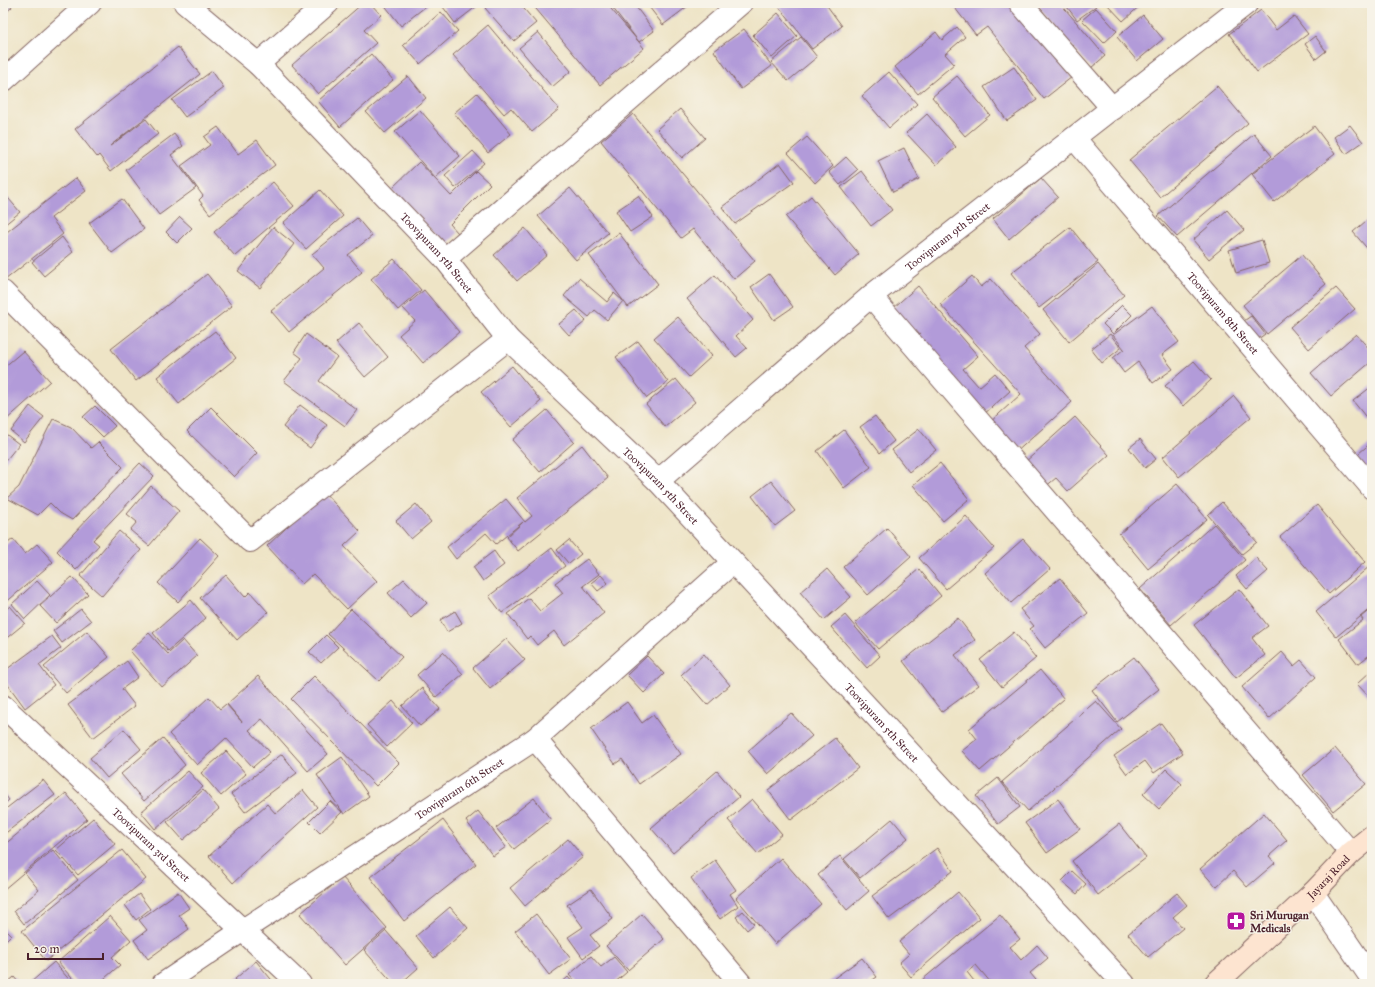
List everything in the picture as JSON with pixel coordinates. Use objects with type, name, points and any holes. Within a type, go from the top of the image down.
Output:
[{"type":"main road","name":"Jayaraj Road","points":[[1215,984],[1313,893],[1350,853],[1372,836]]},
{"type":"street","points":[[3,81],[90,3]]},
{"type":"street","name":"Toovipuram 5th Street","points":[[185,3],[258,64],[445,259],[508,339],[658,481],[1124,984]]},
{"type":"street","points":[[258,64],[328,3]]},
{"type":"street","points":[[445,259],[741,3]]},
{"type":"street","points":[[1020,3],[1113,109]]},
{"type":"street","name":"Toovipuram 9th Street","points":[[658,481],[871,296],[1113,109],[1247,3]]},
{"type":"street","name":"Toovipuram 8th Street","points":[[1074,138],[1372,488]]},
{"type":"street","points":[[3,292],[250,541],[508,339]]},
{"type":"street","points":[[871,296],[1350,853]]},
{"type":"street","name":"Toovipuram 6th Street","points":[[163,984],[242,930],[535,739],[732,562]]},
{"type":"street","name":"Toovipuram 3rd Street","points":[[3,706],[300,984]]},
{"type":"street","points":[[535,739],[741,984]]},
{"type":"street","points":[[1313,893],[1372,979]]},
{"type":"building","points":[[3,3],[9,3],[12,7],[3,15]]},
{"type":"building","points":[[363,3],[370,3],[381,15],[364,30],[376,43],[318,94],[292,65]]},
{"type":"building","points":[[383,3],[430,3],[401,26]]},
{"type":"building","points":[[440,3],[481,3],[455,23]]},
{"type":"building","points":[[491,3],[519,3],[536,23],[514,41],[485,8]]},
{"type":"building","points":[[531,3],[579,3],[581,6],[584,3],[606,3],[644,48],[600,85]]},
{"type":"building","points":[[609,3],[633,3],[654,31],[639,42]]},
{"type":"building","points":[[646,3],[692,3],[663,25]]},
{"type":"building","points":[[776,3],[825,3],[842,26],[812,49]]},
{"type":"building","points":[[951,3],[1014,3],[1072,77],[1044,99],[987,27],[976,35]]},
{"type":"building","points":[[1043,3],[1060,3],[1105,56],[1091,68],[1039,7]]},
{"type":"building","points":[[1064,3],[1093,3],[1096,6],[1077,20]]},
{"type":"building","points":[[1106,3],[1143,3],[1123,21]]},
{"type":"building","points":[[1096,8],[1117,31],[1104,43],[1082,20]]},
{"type":"building","points":[[1261,10],[1276,30],[1294,16],[1308,34],[1257,72],[1229,34]]},
{"type":"building","points":[[441,12],[458,31],[420,64],[403,45]]},
{"type":"building","points":[[778,13],[797,36],[772,58],[753,35]]},
{"type":"building","points":[[1143,15],[1163,39],[1137,61],[1117,37]]},
{"type":"building","points":[[488,25],[559,109],[532,132],[511,108],[504,114],[453,55]]},
{"type":"building","points":[[957,27],[965,37],[945,54],[954,64],[918,94],[895,67],[936,32],[942,40]]},
{"type":"building","points":[[744,29],[772,66],[741,89],[714,51]]},
{"type":"building","points":[[538,32],[571,71],[552,87],[519,48]]},
{"type":"building","points":[[1315,36],[1326,51],[1316,59],[1305,44]]},
{"type":"building","points":[[801,37],[817,57],[788,81],[771,62]]},
{"type":"building","points":[[178,47],[200,74],[110,146],[146,119],[158,134],[111,171],[99,155],[97,157],[75,129]]},
{"type":"building","points":[[371,54],[393,80],[340,127],[318,101]]},
{"type":"building","points":[[1014,67],[1037,100],[1007,121],[984,87]]},
{"type":"building","points":[[212,71],[224,88],[185,117],[172,100]]},
{"type":"building","points":[[889,72],[917,104],[889,128],[862,96]]},
{"type":"building","points":[[408,76],[426,98],[385,133],[366,112]]},
{"type":"building","points":[[957,76],[990,115],[965,136],[932,97]]},
{"type":"building","points":[[1217,86],[1248,123],[1160,197],[1129,160]]},
{"type":"building","points":[[477,93],[511,134],[488,153],[454,113]]},
{"type":"building","points":[[680,109],[705,138],[682,158],[657,129]]},
{"type":"building","points":[[420,110],[460,156],[435,178],[395,132]]},
{"type":"building","points":[[633,114],[755,261],[734,279],[693,229],[681,238],[601,141]]},
{"type":"building","points":[[927,114],[956,147],[936,165],[906,133]]},
{"type":"building","points":[[1350,125],[1363,142],[1346,154],[1334,137]]},
{"type":"building","points":[[1314,126],[1335,154],[1274,202],[1252,174]]},
{"type":"building","points":[[218,127],[238,154],[257,140],[275,165],[210,214],[199,200],[203,196],[181,166],[210,145],[204,137]]},
{"type":"building","points":[[174,134],[183,146],[171,155],[196,188],[159,215],[126,170]]},
{"type":"building","points":[[1254,134],[1272,156],[1177,237],[1158,216]]},
{"type":"building","points":[[807,137],[833,166],[815,183],[788,153]]},
{"type":"building","points":[[904,148],[919,179],[893,192],[878,161]]},
{"type":"building","points":[[473,151],[484,163],[455,188],[445,176]]},
{"type":"building","points":[[846,157],[858,170],[840,185],[829,172]]},
{"type":"building","points":[[419,162],[451,196],[476,171],[490,184],[450,224],[458,233],[446,245],[391,189]]},
{"type":"building","points":[[780,163],[794,182],[735,224],[722,207]]},
{"type":"building","points":[[862,171],[892,210],[871,226],[841,187]]},
{"type":"building","points":[[76,178],[86,191],[51,218],[63,234],[5,280],[3,278],[3,235]]},
{"type":"building","points":[[1041,178],[1058,197],[1009,239],[993,219]]},
{"type":"building","points":[[273,182],[294,206],[235,256],[214,232]]},
{"type":"building","points":[[570,188],[608,233],[576,260],[538,216]]},
{"type":"building","points":[[320,190],[343,216],[306,249],[283,223]]},
{"type":"building","points":[[3,192],[20,212],[3,226]]},
{"type":"building","points":[[638,196],[653,217],[630,232],[616,211]]},
{"type":"building","points":[[811,196],[859,254],[835,275],[786,217]]},
{"type":"building","points":[[122,199],[144,229],[112,253],[89,223]]},
{"type":"building","points":[[1227,210],[1244,230],[1209,259],[1193,240]]},
{"type":"building","points":[[1372,216],[1372,254],[1353,232]]},
{"type":"building","points":[[180,217],[192,228],[177,243],[166,232]]},
{"type":"building","points":[[357,218],[372,236],[348,255],[362,272],[289,332],[271,311],[324,268],[312,254]]},
{"type":"building","points":[[273,227],[294,244],[260,288],[238,271]]},
{"type":"building","points":[[1070,227],[1098,262],[1039,308],[1011,273]]},
{"type":"building","points":[[525,228],[547,255],[517,281],[494,255]]},
{"type":"building","points":[[619,233],[658,284],[628,307],[589,255]]},
{"type":"building","points":[[62,237],[73,252],[44,276],[32,262]]},
{"type":"building","points":[[1262,240],[1269,263],[1236,273],[1229,250]]},
{"type":"building","points":[[1302,255],[1326,284],[1267,334],[1243,305]]},
{"type":"building","points":[[394,259],[421,290],[398,310],[371,279]]},
{"type":"building","points":[[1098,264],[1124,295],[1069,342],[1043,310]]},
{"type":"building","points":[[207,274],[232,306],[136,381],[111,349]]},
{"type":"building","points":[[769,274],[793,307],[774,320],[751,287]]},
{"type":"building","points":[[715,275],[753,320],[736,336],[747,348],[736,357],[687,299]]},
{"type":"building","points":[[972,276],[981,287],[991,279],[1040,334],[1024,348],[1072,402],[1014,454],[988,424],[1021,394],[940,304]]},
{"type":"building","points":[[579,278],[607,302],[614,293],[623,301],[607,320],[595,310],[589,317],[564,296]]},
{"type":"building","points":[[918,286],[978,356],[963,369],[979,387],[995,373],[1010,391],[983,415],[892,309]]},
{"type":"building","points":[[1336,288],[1355,309],[1309,349],[1290,327]]},
{"type":"building","points":[[424,290],[459,332],[423,363],[399,335],[415,321],[403,308]]},
{"type":"building","points":[[1122,305],[1132,315],[1113,334],[1103,324]]},
{"type":"building","points":[[1152,306],[1179,342],[1162,355],[1173,369],[1153,383],[1138,362],[1124,373],[1113,358],[1124,349],[1113,335]]},
{"type":"building","points":[[576,310],[586,321],[569,335],[559,324]]},
{"type":"building","points":[[1251,316],[1265,334],[1254,342],[1241,323]]},
{"type":"building","points":[[678,317],[712,356],[689,377],[654,338]]},
{"type":"building","points":[[359,323],[388,357],[365,377],[336,343]]},
{"type":"building","points":[[215,331],[236,358],[179,404],[157,377]]},
{"type":"building","points":[[306,334],[337,357],[319,381],[357,410],[345,426],[284,381],[302,358],[294,352]]},
{"type":"building","points":[[1110,334],[1121,348],[1102,363],[1091,349]]},
{"type":"building","points":[[1356,334],[1372,352],[1372,361],[1331,396],[1311,373]]},
{"type":"building","points":[[638,341],[668,382],[647,398],[616,357]]},
{"type":"building","points":[[23,351],[50,381],[5,421],[3,419],[3,368]]},
{"type":"building","points":[[1194,361],[1211,380],[1183,406],[1165,386]]},
{"type":"building","points":[[512,366],[541,401],[511,427],[481,392]]},
{"type":"building","points":[[676,379],[695,402],[665,427],[646,404]]},
{"type":"building","points":[[1372,386],[1372,418],[1369,421],[1353,401]]},
{"type":"building","points":[[1234,396],[1251,417],[1179,477],[1163,457]]},
{"type":"building","points":[[300,405],[327,425],[310,448],[283,427]]},
{"type":"building","points":[[30,406],[44,417],[24,442],[11,431]]},
{"type":"building","points":[[95,406],[115,426],[103,437],[83,417]]},
{"type":"building","points":[[211,407],[257,453],[234,477],[187,431]]},
{"type":"building","points":[[547,410],[574,442],[540,472],[512,440]]},
{"type":"building","points":[[875,416],[894,441],[880,453],[860,427]]},
{"type":"building","points":[[1075,417],[1109,455],[1068,491],[1056,478],[1045,487],[1024,463]]},
{"type":"building","points":[[53,419],[71,427],[91,448],[98,442],[123,467],[72,520],[60,513],[50,503],[38,515],[7,498],[19,487]]},
{"type":"building","points":[[919,429],[936,450],[909,472],[892,450]]},
{"type":"building","points":[[844,430],[871,467],[844,488],[817,451]]},
{"type":"building","points":[[3,432],[19,444],[3,464]]},
{"type":"building","points":[[1140,439],[1156,459],[1145,468],[1129,448]]},
{"type":"building","points":[[1372,442],[1372,473],[1352,459]]},
{"type":"building","points":[[582,445],[608,478],[518,551],[507,537],[523,522],[496,544],[486,533],[456,559],[447,547],[506,499],[525,522],[532,516],[517,498]]},
{"type":"building","points":[[140,463],[154,476],[93,540],[99,545],[76,570],[57,551]]},
{"type":"building","points":[[940,463],[969,499],[943,521],[913,485]]},
{"type":"building","points":[[771,481],[795,511],[775,526],[752,496]]},
{"type":"building","points":[[1177,484],[1207,519],[1148,569],[1119,534]]},
{"type":"building","points":[[151,486],[179,511],[149,546],[130,530],[137,522],[127,514]]},
{"type":"building","points":[[324,492],[360,531],[344,546],[377,581],[347,609],[313,574],[302,584],[267,546]]},
{"type":"building","points":[[1222,502],[1257,542],[1242,554],[1208,515]]},
{"type":"building","points":[[416,504],[431,522],[411,539],[396,521]]},
{"type":"building","points":[[1317,505],[1365,562],[1329,594],[1280,537]]},
{"type":"building","points":[[966,516],[994,548],[946,589],[919,558]]},
{"type":"building","points":[[1214,524],[1245,560],[1171,625],[1140,589]]},
{"type":"building","points":[[887,528],[911,557],[868,595],[843,567]]},
{"type":"building","points":[[119,531],[141,550],[102,596],[80,576]]},
{"type":"building","points":[[200,538],[219,556],[178,602],[158,583]]},
{"type":"building","points":[[13,539],[25,554],[37,544],[53,562],[3,605],[3,547]]},
{"type":"building","points":[[1023,539],[1050,569],[1011,603],[985,573]]},
{"type":"building","points":[[569,540],[581,554],[569,564],[557,550]]},
{"type":"building","points":[[552,548],[565,566],[502,613],[489,596]]},
{"type":"building","points":[[494,551],[504,565],[483,581],[473,567]]},
{"type":"building","points":[[1256,558],[1268,571],[1247,589],[1236,576]]},
{"type":"building","points":[[587,559],[599,574],[583,586],[604,613],[564,645],[554,631],[537,645],[530,636],[527,639],[508,614],[529,598],[540,611],[563,593],[555,583]]},
{"type":"building","points":[[1370,566],[1372,569],[1372,607],[1336,637],[1316,612]]},
{"type":"building","points":[[827,569],[851,597],[824,620],[800,592]]},
{"type":"building","points":[[919,569],[941,596],[878,649],[855,623]]},
{"type":"building","points":[[226,575],[245,597],[250,592],[268,612],[237,640],[200,598]]},
{"type":"building","points":[[601,575],[608,583],[598,591],[591,583]]},
{"type":"building","points":[[72,577],[88,594],[56,623],[40,606]]},
{"type":"building","points":[[1060,578],[1088,613],[1045,648],[1030,629],[1034,626],[1020,609]]},
{"type":"building","points":[[404,579],[427,603],[411,618],[388,593]]},
{"type":"building","points":[[37,581],[50,595],[25,619],[12,604]]},
{"type":"building","points":[[1239,589],[1268,626],[1252,638],[1265,655],[1236,678],[1194,625]]},
{"type":"building","points":[[191,600],[206,618],[168,651],[153,633]]},
{"type":"building","points":[[10,606],[25,623],[3,641],[3,612]]},
{"type":"building","points":[[1372,608],[1372,653],[1358,664],[1339,639],[1363,620],[1361,617]]},
{"type":"building","points":[[81,609],[91,621],[62,643],[53,631]]},
{"type":"building","points":[[351,609],[402,657],[379,681],[328,634]]},
{"type":"building","points":[[455,611],[462,623],[447,632],[440,620]]},
{"type":"building","points":[[845,615],[880,656],[867,668],[831,627]]},
{"type":"building","points":[[958,618],[975,640],[955,655],[979,685],[942,712],[903,661]]},
{"type":"building","points":[[87,631],[109,657],[66,693],[44,667]]},
{"type":"building","points":[[1014,632],[1036,658],[1002,687],[980,660]]},
{"type":"building","points":[[149,633],[168,654],[183,640],[197,656],[162,687],[130,651]]},
{"type":"building","points":[[326,635],[338,647],[321,663],[309,652]]},
{"type":"building","points":[[52,636],[61,648],[39,665],[54,685],[25,708],[3,678],[3,672]]},
{"type":"building","points":[[506,639],[525,660],[490,689],[473,668]]},
{"type":"building","points":[[443,652],[463,674],[436,697],[417,675]]},
{"type":"building","points":[[1282,652],[1294,666],[1301,660],[1316,677],[1269,719],[1242,687]]},
{"type":"building","points":[[704,654],[730,685],[707,705],[681,675]]},
{"type":"building","points":[[647,656],[664,674],[644,693],[627,675]]},
{"type":"building","points":[[1134,657],[1159,689],[1117,722],[1092,690]]},
{"type":"building","points":[[127,661],[138,677],[122,689],[135,706],[93,738],[68,705]]},
{"type":"building","points":[[1040,670],[1064,699],[980,771],[962,751],[977,739],[969,729]]},
{"type":"building","points":[[1372,670],[1372,700],[1357,684]]},
{"type":"building","points":[[258,676],[328,754],[308,771],[262,719],[249,730],[270,752],[253,767],[226,738],[197,765],[169,734],[209,697],[220,709],[226,704],[242,722],[227,704]]},
{"type":"building","points":[[314,676],[399,763],[376,786],[291,699]]},
{"type":"building","points":[[422,688],[440,709],[420,726],[402,706]]},
{"type":"building","points":[[393,701],[412,723],[387,747],[367,725]]},
{"type":"building","points":[[1096,701],[1121,729],[1028,811],[1002,782]]},
{"type":"building","points":[[627,702],[642,723],[653,715],[681,754],[639,784],[622,759],[615,764],[591,729]]},
{"type":"building","points":[[791,713],[812,736],[768,774],[748,751]]},
{"type":"building","points":[[1161,723],[1183,753],[1154,773],[1145,761],[1127,774],[1114,756]]},
{"type":"building","points":[[124,729],[141,749],[107,778],[90,758]]},
{"type":"building","points":[[163,738],[185,765],[144,801],[121,774]]},
{"type":"building","points":[[835,738],[858,768],[791,820],[768,790]]},
{"type":"building","points":[[1335,748],[1366,784],[1333,811],[1303,775]]},
{"type":"building","points":[[226,751],[246,774],[221,796],[201,773]]},
{"type":"building","points":[[282,754],[297,773],[245,812],[231,794]]},
{"type":"building","points":[[342,757],[369,796],[344,814],[317,775]]},
{"type":"building","points":[[1166,769],[1182,784],[1159,809],[1143,794]]},
{"type":"building","points":[[188,771],[203,787],[155,829],[141,812]]},
{"type":"building","points":[[717,771],[739,797],[673,853],[651,828]]},
{"type":"building","points":[[998,778],[1020,807],[998,824],[976,796]]},
{"type":"building","points":[[43,780],[55,795],[3,835],[3,811]]},
{"type":"building","points":[[203,790],[219,809],[183,840],[167,822]]},
{"type":"building","points":[[303,790],[317,807],[233,883],[209,856],[267,804],[276,814]]},
{"type":"building","points":[[3,792],[9,800],[3,805]]},
{"type":"building","points":[[66,793],[87,819],[3,890],[3,846]]},
{"type":"building","points":[[534,798],[551,820],[514,849],[496,828]]},
{"type":"building","points":[[752,799],[782,834],[758,854],[728,820]]},
{"type":"building","points":[[1058,799],[1080,829],[1047,853],[1025,823]]},
{"type":"building","points":[[330,801],[342,812],[320,833],[309,822]]},
{"type":"building","points":[[478,811],[506,847],[493,856],[466,821]]},
{"type":"building","points":[[1264,813],[1287,840],[1269,856],[1275,863],[1247,887],[1233,871],[1216,887],[1200,869]]},
{"type":"building","points":[[93,818],[115,844],[78,875],[56,850]]},
{"type":"building","points":[[892,819],[908,838],[860,878],[844,859]]},
{"type":"building","points":[[443,820],[476,864],[404,921],[370,877]]},
{"type":"building","points":[[1119,824],[1146,858],[1098,895],[1072,861]]},
{"type":"building","points":[[568,839],[583,857],[525,906],[510,888]]},
{"type":"building","points":[[937,848],[953,871],[889,919],[872,896]]},
{"type":"building","points":[[53,850],[78,880],[24,924],[14,911],[39,890],[25,873]]},
{"type":"building","points":[[122,850],[146,879],[46,961],[22,931]]},
{"type":"building","points":[[840,856],[869,891],[847,910],[818,875]]},
{"type":"building","points":[[781,858],[821,904],[775,944],[736,898]]},
{"type":"building","points":[[715,860],[736,890],[730,894],[738,906],[720,919],[691,878]]},
{"type":"building","points":[[1072,871],[1086,884],[1077,894],[1062,881]]},
{"type":"building","points":[[342,877],[387,928],[345,965],[300,914]]},
{"type":"building","points":[[591,889],[613,919],[590,935],[599,946],[583,958],[568,937],[583,927],[567,905]]},
{"type":"building","points":[[178,892],[189,908],[179,915],[189,929],[148,959],[134,940],[147,930],[139,920]]},
{"type":"building","points":[[958,892],[980,918],[911,977],[899,963],[909,954],[899,942]]},
{"type":"building","points":[[1177,893],[1187,905],[1173,917],[1183,928],[1148,957],[1128,934]]},
{"type":"building","points":[[139,894],[150,909],[136,920],[125,905]]},
{"type":"building","points":[[450,907],[468,928],[434,958],[416,936]]},
{"type":"building","points":[[743,911],[754,924],[747,930],[736,917]]},
{"type":"building","points":[[536,914],[571,959],[549,975],[515,931]]},
{"type":"building","points":[[642,914],[664,939],[628,970],[606,946]]},
{"type":"building","points":[[1000,915],[1020,939],[1010,947],[1021,960],[1037,945],[1048,958],[1030,973],[1036,980],[1032,984],[992,984],[976,965],[967,972],[974,981],[970,984],[925,984],[922,980]]},
{"type":"building","points":[[110,916],[131,940],[112,957],[120,965],[98,984],[77,984],[58,962]]},
{"type":"building","points":[[3,927],[11,935],[3,943]]},
{"type":"building","points":[[386,931],[418,968],[400,984],[394,984],[364,950]]},
{"type":"building","points":[[591,956],[601,967],[614,957],[627,972],[613,984],[577,984],[569,975]]},
{"type":"building","points":[[862,958],[877,977],[867,984],[826,984]]},
{"type":"building","points":[[256,961],[275,984],[239,984],[235,979]]},
{"type":"building","points":[[54,962],[73,984],[30,983]]},
{"type":"building","points":[[14,977],[20,984],[6,984]]},
{"type":"building","points":[[568,977],[574,984],[560,984]]},
{"type":"place","name":"Sri Murugan Medicals","points":[[1236,921]]}]
